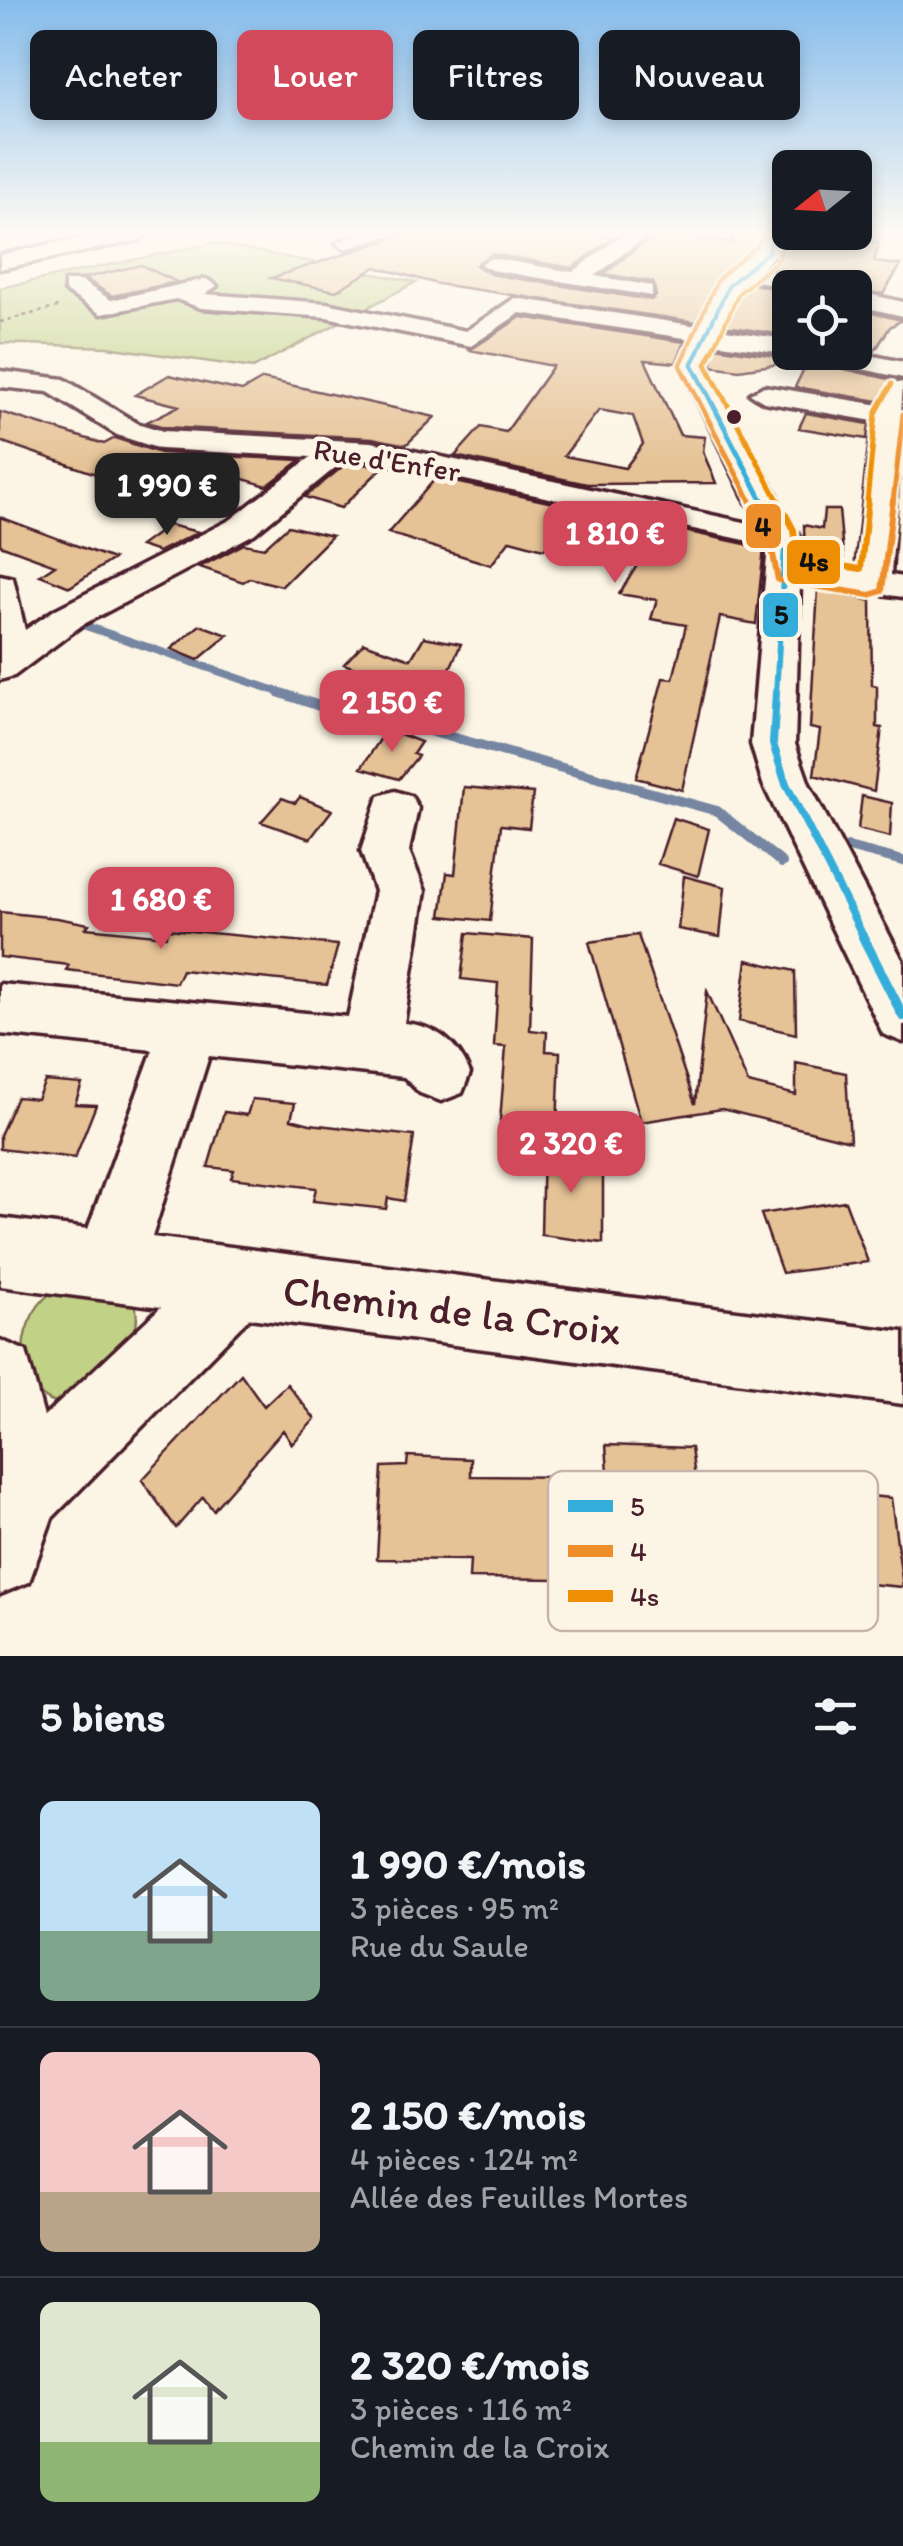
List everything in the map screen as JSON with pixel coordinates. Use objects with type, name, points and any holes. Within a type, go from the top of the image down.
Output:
[{"type":"street","points":[[327,310],[471,339],[508,310]]},
{"type":"street","points":[[541,310],[772,345]]},
{"type":"street","points":[[716,310],[692,364],[718,410],[784,553],[773,744],[786,784],[903,1016]]},
{"type":"street","points":[[872,316],[896,342]]},
{"type":"street","name":"Rue d'Enfer","points":[[0,379],[55,385],[128,429],[160,440],[372,451],[754,536],[784,553],[888,585]]},
{"type":"street","points":[[0,397],[39,383]]},
{"type":"street","points":[[764,394],[896,402],[888,585]]},
{"type":"street","points":[[0,586],[12,658],[68,616],[242,527],[340,449]]},
{"type":"street","points":[[371,1047],[400,891],[385,852],[395,808]]},
{"type":"street","points":[[0,1009],[418,1051],[441,1073]]},
{"type":"street","points":[[109,1265],[189,1030]]},
{"type":"street","name":"Chemin de la Croix","points":[[0,1252],[903,1368]]},
{"type":"street","points":[[10,1523],[237,1282]]},
{"type":"street","points":[[0,1376],[10,1523]]},
{"type":"path","points":[[0,322],[33,310]]},
{"type":"green space","points":[[0,310],[362,310],[253,368],[107,347],[0,343]]},
{"type":"green space","points":[[58,1288],[132,1297],[137,1315],[135,1331],[117,1359],[58,1404],[42,1395],[31,1382],[23,1349],[33,1314]]},
{"type":"building","points":[[616,310],[702,310],[696,322]]},
{"type":"building","points":[[733,310],[772,310],[772,333],[726,326]]},
{"type":"building","points":[[872,313],[902,320],[890,327],[874,352]]},
{"type":"building","points":[[521,317],[685,342],[676,363],[645,360],[680,435],[705,437],[703,452],[716,483],[587,484],[455,456],[481,427],[506,432],[553,366],[470,350]],"holes":[[[599,410],[633,416],[643,444],[625,468],[564,456]]]},
{"type":"building","points":[[716,347],[772,355],[772,365],[739,370],[711,366]]},
{"type":"building","points":[[804,370],[849,370],[894,380],[878,401],[795,387]]},
{"type":"building","points":[[169,375],[242,391],[263,379],[435,417],[406,445],[372,438],[164,427],[147,422],[179,406],[135,395]]},
{"type":"building","points":[[0,412],[104,444],[115,438],[160,453],[301,460],[267,486],[223,473],[204,487],[157,473],[143,481],[132,477],[122,483],[0,441]]},
{"type":"building","points":[[806,413],[869,424],[867,439],[799,428]]},
{"type":"building","points":[[347,463],[384,466],[341,508],[305,497]]},
{"type":"building","points":[[436,478],[764,548],[756,624],[720,617],[682,790],[636,778],[663,678],[673,679],[686,625],[651,619],[657,600],[619,594],[646,551],[565,532],[557,543],[550,541],[544,549],[510,540],[491,565],[388,533]]},
{"type":"building","points":[[824,510],[839,510],[844,564],[805,559],[804,525],[822,529]]},
{"type":"building","points":[[0,517],[113,559],[70,587],[40,575],[55,565],[0,545]]},
{"type":"building","points":[[169,525],[198,532],[158,552],[140,546]]},
{"type":"building","points":[[288,526],[332,536],[282,586],[250,578],[243,582],[200,567],[244,544],[264,548]]},
{"type":"building","points":[[818,589],[871,601],[872,685],[877,686],[877,727],[882,728],[874,791],[814,775],[820,730],[810,728]]},
{"type":"building","points":[[200,625],[228,635],[198,660],[171,649]]},
{"type":"building","points":[[424,637],[461,644],[439,693],[397,684],[344,664],[364,643],[411,659]]},
{"type":"building","points":[[387,729],[421,742],[413,754],[418,756],[399,779],[361,768]]},
{"type":"building","points":[[464,787],[533,793],[529,828],[501,825],[490,921],[441,916],[447,873],[455,874]]},
{"type":"building","points":[[862,796],[892,803],[890,837],[858,829]]},
{"type":"building","points":[[300,797],[332,810],[310,839],[261,822],[282,798],[295,803]]},
{"type":"building","points":[[673,818],[709,829],[698,876],[658,864]]},
{"type":"building","points":[[684,876],[725,887],[720,937],[678,929]]},
{"type":"building","points":[[0,912],[89,924],[86,928],[166,936],[169,929],[338,945],[327,985],[182,970],[176,983],[66,970],[69,965],[0,957]]},
{"type":"building","points":[[467,933],[533,939],[530,1030],[547,1032],[546,1051],[560,1052],[557,1128],[500,1121],[506,1047],[494,1046],[498,983],[461,979]]},
{"type":"building","points":[[638,935],[695,1104],[707,991],[748,1083],[796,1095],[796,1063],[846,1073],[850,1141],[722,1109],[641,1122],[589,942]]},
{"type":"building","points":[[747,960],[795,971],[796,1034],[739,1021]]},
{"type":"building","points":[[45,1081],[82,1084],[75,1104],[96,1105],[75,1158],[0,1149],[0,1135],[17,1097],[37,1099]]},
{"type":"building","points":[[252,1099],[295,1103],[291,1119],[310,1124],[414,1136],[404,1201],[388,1198],[386,1209],[313,1201],[316,1188],[231,1178],[234,1170],[208,1167],[224,1112],[247,1115]]},
{"type":"building","points":[[543,1144],[585,1149],[584,1173],[603,1175],[603,1243],[541,1235]]},
{"type":"building","points":[[845,1201],[868,1262],[782,1273],[761,1214]]},
{"type":"building","points":[[241,1374],[264,1406],[287,1384],[315,1419],[292,1444],[283,1430],[213,1510],[203,1497],[176,1528],[142,1480]]},
{"type":"building","points":[[606,1445],[691,1448],[694,1471],[608,1471]]},
{"type":"building","points":[[408,1456],[471,1459],[471,1476],[548,1477],[548,1579],[469,1578],[470,1560],[377,1559],[382,1467],[407,1466]]},
{"type":"building","points":[[878,1497],[891,1498],[903,1587],[878,1585]]},
{"type":"waterway","points":[[80,624],[285,694]]},
{"type":"waterway","points":[[278,692],[349,716],[379,717],[717,811],[782,863]]},
{"type":"waterway","points":[[848,847],[903,861]]},
{"type":"transit line","name":"4","points":[[704,310],[680,365],[770,539],[778,580],[870,595],[882,591],[903,414]]},
{"type":"transit line","name":"5","points":[[717,310],[692,364],[785,545],[773,744],[786,784],[903,1016]]},
{"type":"transit line","name":"4s","points":[[731,310],[706,364],[794,530],[797,559],[861,569],[876,413],[892,384]]}]
